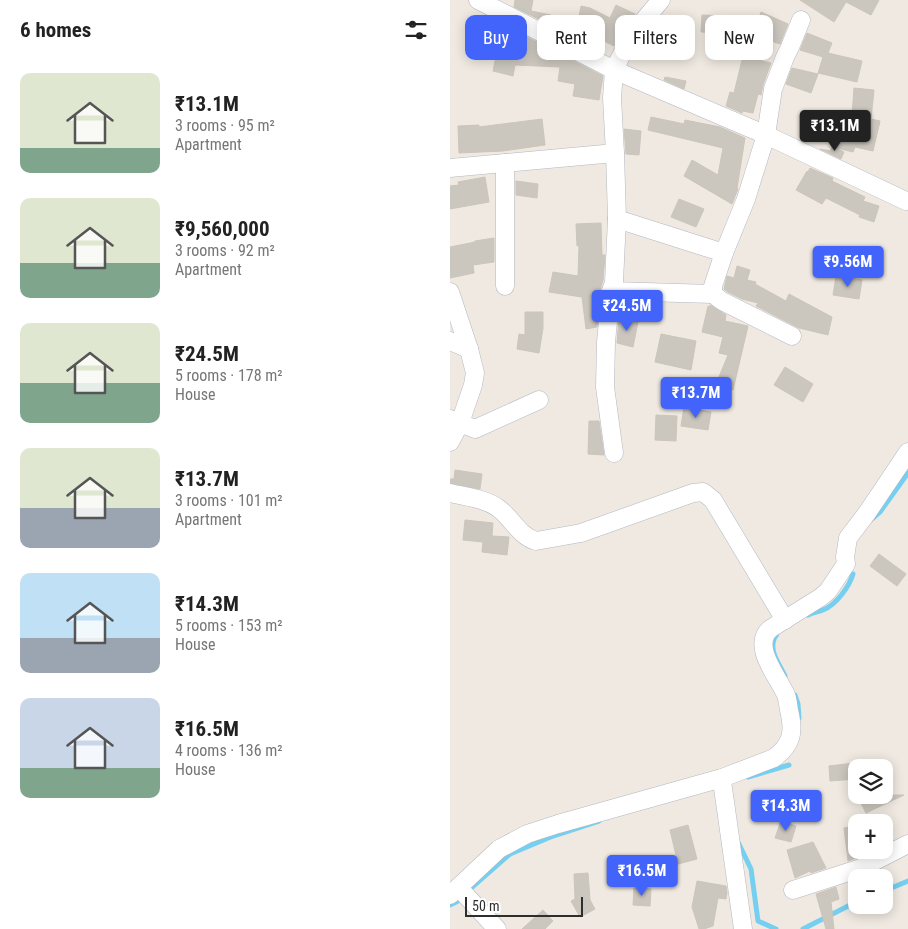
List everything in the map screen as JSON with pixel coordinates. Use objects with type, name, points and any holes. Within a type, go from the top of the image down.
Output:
[{"type":"street","points":[[478,0],[614,70],[766,135],[906,201]]},
{"type":"street","points":[[614,453],[605,387],[606,342],[611,292],[614,282],[617,219],[612,98],[614,70],[639,26],[660,0]]},
{"type":"street","points":[[713,294],[713,286],[724,253],[746,200],[766,135],[773,89],[801,20]]},
{"type":"street","points":[[450,168],[615,153]]},
{"type":"street","points":[[505,163],[505,286]]},
{"type":"street","points":[[617,219],[724,253]]},
{"type":"street","points":[[450,292],[475,373],[473,385],[455,421],[450,442]]},
{"type":"street","points":[[611,292],[713,294],[722,301],[792,336]]},
{"type":"street","points":[[450,341],[469,349]]},
{"type":"street","points":[[455,421],[475,429],[540,400]]},
{"type":"street","points":[[497,929],[454,891],[499,848],[527,834],[558,824],[722,784],[774,758],[788,745],[792,728],[786,696],[765,656],[764,637],[767,632],[821,597],[833,585],[846,564],[845,557],[848,538],[908,452]]},
{"type":"street","points":[[450,493],[485,501],[499,509],[525,535],[536,541],[582,533],[693,493],[703,492],[714,500],[785,620]]},
{"type":"street","points":[[722,784],[743,929]]},
{"type":"street","points":[[792,890],[862,868],[908,844]]},
{"type":"building","points":[[515,0],[533,0],[531,11],[551,15],[537,15],[537,18],[514,7]]},
{"type":"building","points":[[800,0],[879,0],[871,15],[846,2],[834,22]]},
{"type":"building","points":[[616,5],[635,14],[615,15],[614,46],[605,42],[605,16],[610,18]]},
{"type":"building","points":[[581,6],[604,15],[579,15]]},
{"type":"building","points":[[702,15],[705,15],[705,32],[701,32]]},
{"type":"building","points":[[773,17],[788,24],[780,44],[773,42]]},
{"type":"building","points":[[807,33],[832,43],[828,53],[862,61],[857,82],[818,73],[823,57],[800,50]]},
{"type":"building","points":[[527,37],[537,42],[537,60],[572,60],[603,76],[599,100],[573,96],[575,84],[558,81],[560,67],[515,65],[513,76],[493,71],[495,60],[527,60]]},
{"type":"building","points":[[742,60],[759,60],[771,63],[761,95],[758,94],[753,113],[743,111],[742,113],[726,106],[730,92],[734,93]]},
{"type":"building","points":[[792,68],[818,74],[811,93],[786,84]]},
{"type":"building","points":[[665,77],[686,81],[684,89],[664,80]]},
{"type":"building","points":[[854,88],[874,90],[871,119],[880,121],[873,151],[855,147],[853,152],[837,148],[845,113],[852,115]]},
{"type":"building","points":[[651,117],[684,124],[685,120],[720,127],[745,138],[738,189],[732,204],[684,176],[692,160],[718,175],[723,148],[648,130]]},
{"type":"building","points":[[542,119],[545,145],[503,151],[459,153],[458,126],[479,125],[479,127]]},
{"type":"building","points":[[624,129],[641,131],[639,155],[626,154]]},
{"type":"building","points":[[832,146],[844,152],[841,159],[820,149],[831,151]]},
{"type":"building","points":[[810,168],[833,178],[832,181],[865,197],[863,201],[879,206],[874,222],[859,217],[860,215],[826,198],[822,204],[796,190]]},
{"type":"building","points":[[485,177],[489,202],[450,209],[450,186],[459,185],[458,182]]},
{"type":"building","points":[[516,181],[538,184],[537,198],[516,195]]},
{"type":"building","points":[[679,199],[704,209],[696,227],[671,217]]},
{"type":"building","points":[[601,223],[602,255],[605,255],[597,327],[586,329],[582,297],[549,292],[553,272],[578,276],[579,245],[577,246],[576,224]]},
{"type":"building","points":[[494,238],[494,262],[473,265],[474,273],[450,278],[450,247]]},
{"type":"building","points":[[737,266],[750,270],[747,280],[756,282],[755,284],[786,301],[789,294],[832,317],[828,335],[799,328],[756,306],[758,303],[742,299],[724,289],[727,276],[734,278]]},
{"type":"building","points":[[836,276],[862,280],[859,299],[833,295]]},
{"type":"building","points":[[710,305],[726,315],[725,321],[748,326],[733,390],[716,384],[728,355],[719,353],[723,337],[702,332],[708,306]]},
{"type":"building","points":[[525,312],[543,312],[543,328],[539,353],[517,349],[519,334],[525,335]]},
{"type":"building","points":[[619,318],[638,322],[633,347],[617,343]]},
{"type":"building","points":[[661,334],[696,341],[691,370],[655,362]]},
{"type":"building","points":[[785,367],[813,384],[803,402],[774,385]]},
{"type":"building","points":[[684,407],[711,412],[708,430],[681,426]]},
{"type":"building","points":[[656,415],[677,416],[676,441],[655,440]]},
{"type":"building","points":[[589,421],[599,421],[604,455],[588,454]]},
{"type":"building","points":[[455,470],[482,474],[480,489],[450,483],[450,479],[454,479]]},
{"type":"building","points":[[465,520],[493,523],[492,536],[509,537],[507,555],[482,552],[483,542],[463,540]]},
{"type":"building","points":[[879,554],[906,574],[897,586],[870,566]]},
{"type":"building","points":[[848,764],[848,780],[830,781],[829,766]]},
{"type":"building","points":[[893,795],[904,795],[893,800]]},
{"type":"building","points":[[862,804],[885,804],[866,813]]},
{"type":"building","points":[[781,821],[796,826],[791,842],[775,838]]},
{"type":"building","points":[[688,825],[697,859],[678,864],[670,830]]},
{"type":"building","points":[[848,827],[848,859],[853,859],[848,861],[844,828]]},
{"type":"building","points":[[813,842],[826,868],[811,873],[810,871],[795,878],[787,850]]},
{"type":"building","points":[[588,873],[590,900],[595,909],[580,917],[571,901],[575,899],[574,874]]},
{"type":"building","points":[[697,881],[726,886],[727,892],[726,899],[718,898],[713,926],[704,929],[699,929],[692,907]]},
{"type":"building","points":[[836,887],[839,899],[831,902],[834,929],[826,929],[816,894]]},
{"type":"building","points":[[634,888],[651,889],[650,906],[633,905]]},
{"type":"building","points":[[543,910],[553,921],[545,929],[522,929]]},
{"type":"waterway","points":[[871,520],[880,512],[908,473]]},
{"type":"waterway","points":[[808,615],[828,608],[833,604],[845,590],[853,574]]},
{"type":"waterway","points":[[777,634],[774,639],[773,650],[785,676]]},
{"type":"waterway","points":[[795,695],[799,718]]},
{"type":"waterway","points":[[748,777],[789,765]]},
{"type":"waterway","points":[[471,888],[510,854],[553,836],[599,821]]},
{"type":"waterway","points":[[737,840],[751,869],[758,921],[776,929]]},
{"type":"waterway","points":[[893,887],[908,881]]},
{"type":"waterway","points":[[450,905],[458,901]]},
{"type":"waterway","points":[[803,929],[848,906]]}]
